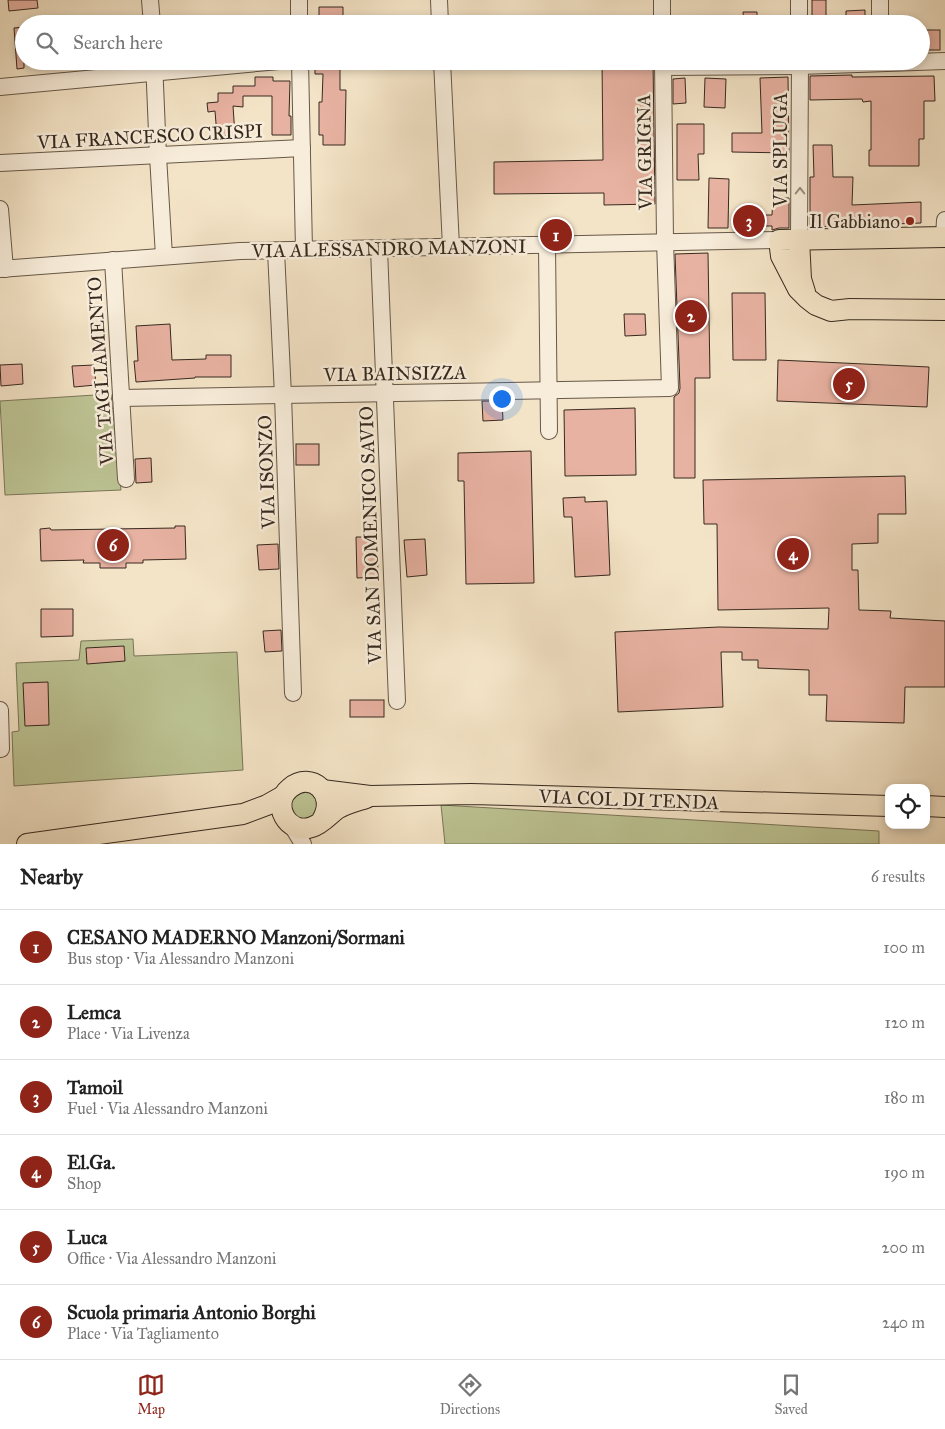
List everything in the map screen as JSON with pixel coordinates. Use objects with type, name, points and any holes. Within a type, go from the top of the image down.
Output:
[{"type":"main road","name":"VIA ALESSANDRO MANZONI","points":[[779,240],[945,238]]},
{"type":"main road","points":[[800,239],[801,279],[807,298]]},
{"type":"main road","points":[[779,240],[782,256],[790,276],[798,289],[816,305],[830,311],[850,308],[945,310]]},
{"type":"main road","name":"VIA COL DI TENDA","points":[[27,844],[243,814],[267,805],[283,796],[287,790],[301,782],[309,782],[322,790],[370,796],[471,794],[885,806]]},
{"type":"main road","points":[[321,822],[328,805],[322,790]]},
{"type":"main road","points":[[283,796],[281,804],[282,813],[289,822]]},
{"type":"main road","name":"VIA COL DI TENDA","points":[[243,814],[289,822],[298,828],[306,828],[313,827],[339,808],[370,796]]},
{"type":"main road","points":[[930,806],[945,807]]},
{"type":"street","points":[[150,0],[151,15]]},
{"type":"street","points":[[299,0],[299,15]]},
{"type":"street","points":[[439,0],[440,15]]},
{"type":"street","points":[[662,0],[662,15]]},
{"type":"street","points":[[799,0],[799,15]]},
{"type":"street","points":[[880,0],[880,15]]},
{"type":"street","points":[[930,61],[945,61]]},
{"type":"street","points":[[0,87],[138,70]]},
{"type":"street","points":[[154,70],[164,256]]},
{"type":"street","points":[[300,70],[304,250]]},
{"type":"street","points":[[442,70],[451,247]]},
{"type":"street","name":"VIA GRIGNA","points":[[663,70],[665,242],[670,388]]},
{"type":"street","name":"VIA SPLUGA","points":[[800,70],[800,239]]},
{"type":"street","name":"VIA FRANCESCO CRISPI","points":[[0,163],[302,148]]},
{"type":"street","points":[[0,209],[3,269]]},
{"type":"street","points":[[945,220],[945,238]]},
{"type":"street","name":"VIA ALESSANDRO MANZONI","points":[[3,269],[240,251],[779,240]]},
{"type":"street","points":[[547,245],[549,431]]},
{"type":"street","name":"VIA SAN DOMENICO SAVIO","points":[[380,249],[397,700]]},
{"type":"street","name":"VIA ISONZO","points":[[276,250],[293,693]]},
{"type":"street","name":"VIA TAGLIAMENTO","points":[[113,260],[126,479]]},
{"type":"street","name":"VIA BAINSIZZA","points":[[121,398],[670,388]]},
{"type":"street","points":[[0,710],[1,749]]},
{"type":"street","points":[[289,822],[303,844]]},
{"type":"street","points":[[314,844],[316,832],[321,822]]},
{"type":"green space","points":[[111,394],[121,490],[5,495],[0,401]]},
{"type":"green space","points":[[133,639],[134,656],[237,652],[243,770],[14,786],[12,732],[19,731],[16,663],[79,660],[81,641]]},
{"type":"green space","points":[[303,790],[313,794],[318,802],[315,817],[295,820],[288,802]]},
{"type":"green space","points":[[441,805],[879,831],[879,844],[445,844]]},
{"type":"building","points":[[8,0],[37,0],[38,8],[9,11]]},
{"type":"building","points":[[812,0],[826,0],[826,15],[812,15]]},
{"type":"building","points":[[319,7],[343,7],[343,15],[319,15]]},
{"type":"building","points":[[865,10],[865,15],[846,15],[846,11]]},
{"type":"building","points":[[743,12],[757,12],[757,15],[743,15]]},
{"type":"building","points":[[930,30],[940,30],[940,50],[930,50]]},
{"type":"building","points":[[315,70],[340,70],[340,90],[346,90],[345,145],[323,145],[323,135],[319,135],[319,102],[322,102],[323,74],[315,74]]},
{"type":"building","points":[[602,70],[653,70],[655,204],[604,205],[604,193],[494,194],[494,162],[603,160]]},
{"type":"building","points":[[852,75],[852,77],[934,76],[935,101],[924,101],[924,139],[919,139],[919,166],[869,166],[869,150],[871,150],[871,101],[863,102],[862,99],[810,100],[810,76]]},
{"type":"building","points":[[255,77],[273,77],[273,81],[290,81],[289,116],[291,116],[291,135],[272,135],[272,96],[243,96],[243,107],[233,106],[235,135],[217,136],[215,111],[208,112],[207,103],[218,102],[218,93],[233,93],[233,86],[255,86]]},
{"type":"building","points":[[788,77],[789,153],[732,152],[732,133],[762,133],[760,78]]},
{"type":"building","points":[[685,78],[686,103],[673,104],[673,79]]},
{"type":"building","points":[[705,78],[726,79],[725,108],[704,107]]},
{"type":"building","points":[[677,124],[704,124],[704,154],[698,154],[699,180],[677,180]]},
{"type":"building","points":[[813,145],[832,145],[833,177],[853,177],[852,205],[921,202],[921,223],[810,227],[810,177],[814,177]]},
{"type":"building","points":[[709,178],[729,179],[728,228],[708,228]]},
{"type":"building","points":[[773,198],[789,198],[789,228],[772,230],[772,226],[746,226],[746,215],[772,215]]},
{"type":"building","points":[[708,253],[710,378],[695,378],[695,478],[674,478],[674,397],[679,393],[680,388],[675,254]]},
{"type":"building","points":[[732,293],[765,293],[766,360],[733,360]]},
{"type":"building","points":[[624,314],[645,314],[646,335],[625,336]]},
{"type":"building","points":[[170,324],[172,360],[206,359],[206,355],[231,355],[231,377],[195,377],[136,382],[134,361],[138,361],[136,326]]},
{"type":"building","points":[[778,360],[929,367],[927,407],[777,401]]},
{"type":"building","points":[[22,364],[23,384],[1,386],[0,365]]},
{"type":"building","points":[[94,365],[96,385],[74,387],[72,366]]},
{"type":"building","points":[[482,401],[502,401],[503,420],[483,421]]},
{"type":"building","points":[[635,408],[636,475],[565,476],[564,410]]},
{"type":"building","points":[[296,444],[319,444],[319,465],[296,465]]},
{"type":"building","points":[[531,451],[534,583],[466,584],[464,481],[458,481],[458,453]]},
{"type":"building","points":[[151,458],[152,482],[136,483],[135,459]]},
{"type":"building","points":[[905,476],[906,514],[878,514],[878,543],[852,544],[852,570],[858,570],[859,610],[891,611],[890,618],[945,621],[945,687],[905,687],[904,723],[826,721],[827,695],[809,695],[809,670],[758,668],[758,660],[742,660],[742,652],[721,652],[723,707],[618,712],[615,632],[719,627],[828,629],[829,608],[718,610],[717,524],[704,524],[703,480]]},
{"type":"building","points":[[585,497],[585,502],[607,501],[610,575],[575,577],[572,517],[564,517],[563,498]]},
{"type":"building","points":[[175,526],[185,526],[186,559],[143,560],[143,563],[126,563],[126,568],[100,568],[100,563],[83,563],[84,560],[41,561],[40,529],[175,528]]},
{"type":"building","points":[[356,537],[377,537],[378,577],[357,578]]},
{"type":"building","points":[[425,539],[427,575],[407,577],[404,540]]},
{"type":"building","points":[[278,544],[279,569],[259,570],[257,545]]},
{"type":"building","points":[[41,609],[73,609],[73,636],[41,637]]},
{"type":"building","points":[[281,630],[282,651],[265,652],[263,631]]},
{"type":"building","points":[[124,646],[125,661],[87,664],[86,648]]},
{"type":"building","points":[[48,682],[49,725],[25,726],[23,683]]},
{"type":"building","points":[[350,700],[384,700],[384,717],[350,717]]},
{"type":"place","name":"Tamoil","points":[[749,221]]},
{"type":"place","name":"Il Gabbiano","points":[[910,221]]},
{"type":"place","name":"CESANO MADERNO Manzoni/Sormani","points":[[556,235]]},
{"type":"place","name":"Lemca","points":[[691,316]]},
{"type":"place","name":"Luca","points":[[849,384]]},
{"type":"place","name":"Scuola primaria Antonio Borghi","points":[[113,545]]},
{"type":"place","name":"El.Ga.","points":[[793,554]]}]
